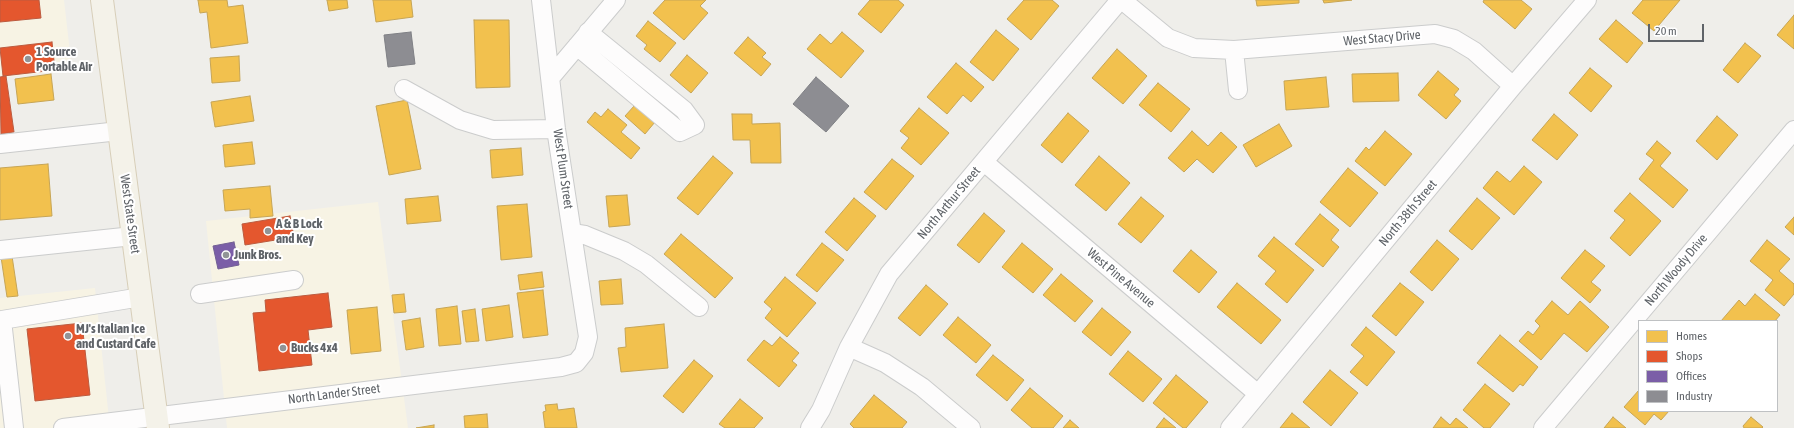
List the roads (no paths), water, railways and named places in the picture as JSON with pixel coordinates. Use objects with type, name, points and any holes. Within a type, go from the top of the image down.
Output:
[{"type":"main road","name":"West State Street","points":[[102,0],[157,422]]},
{"type":"street","name":"West Plum Street","points":[[541,0],[556,129],[588,337]]},
{"type":"street","points":[[551,77],[616,0]]},
{"type":"street","name":"West Stacy Drive","points":[[1121,0],[1168,38],[1194,48],[1234,50],[1436,34],[1454,39],[1474,51],[1513,86]]},
{"type":"street","name":"North Arthur Street","points":[[810,428],[821,410],[850,347],[889,274],[1121,0]]},
{"type":"street","name":"North 38th Street","points":[[1230,428],[1513,86],[1587,0]]},
{"type":"street","points":[[577,46],[680,132],[695,126],[684,110],[588,32]]},
{"type":"street","points":[[1234,50],[1238,90]]},
{"type":"street","points":[[404,89],[460,120],[492,130],[556,129]]},
{"type":"street","name":"North Woody Drive","points":[[1544,428],[1794,130]]},
{"type":"street","points":[[0,144],[119,131]]},
{"type":"street","name":"West Pine Avenue","points":[[984,162],[1258,394]]},
{"type":"street","points":[[572,233],[585,235],[624,251],[646,264],[699,307]]},
{"type":"street","points":[[0,250],[133,236]]},
{"type":"street","points":[[200,294],[294,280]]},
{"type":"street","points":[[14,428],[2,320],[141,297]]},
{"type":"street","name":"North Lander Street","points":[[63,428],[157,422],[561,367],[576,363],[584,353],[588,337]]},
{"type":"street","points":[[850,347],[885,363],[922,387],[971,428]]},
{"type":"place","name":"1 Source Portable Air","points":[[28,59]]},
{"type":"place","name":"A & B Lock and Key","points":[[268,231]]},
{"type":"place","name":"Junk Bros.","points":[[226,255]]},
{"type":"place","name":"MJ's Italian Ice and Custard Cafe","points":[[68,336]]},
{"type":"place","name":"Bucks 4x4","points":[[283,348]]}]
